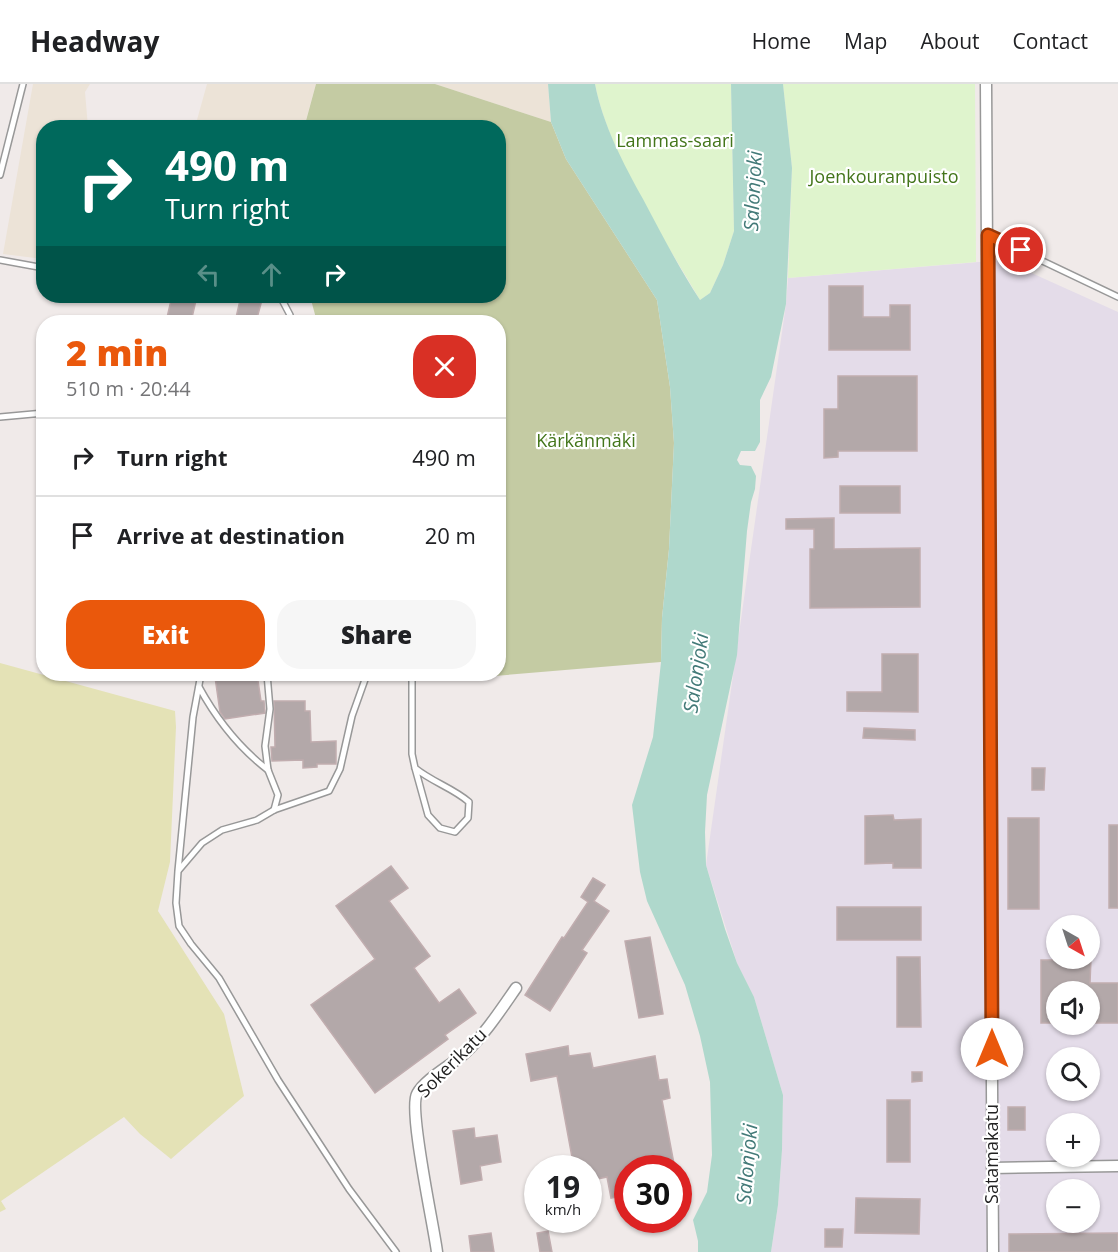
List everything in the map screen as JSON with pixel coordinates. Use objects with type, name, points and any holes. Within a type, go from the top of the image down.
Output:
[{"type":"street","name":"Satamakatu","points":[[986,84],[993,1252]]},
{"type":"street","name":"Sokerikatu","points":[[437,1252],[414,1119],[416,1095],[442,1069],[463,1055],[482,1036],[516,988]]},
{"type":"street","points":[[992,1168],[1118,1166]]},
{"type":"lane","points":[[0,175],[23,84]]},
{"type":"lane","points":[[988,235],[1118,297]]},
{"type":"lane","points":[[0,260],[36,267]]},
{"type":"lane","points":[[0,417],[36,414]]},
{"type":"lane","points":[[199,681],[193,717],[178,871],[176,903],[179,926],[190,944],[219,978],[278,1080],[342,1179],[396,1252]]},
{"type":"lane","points":[[268,681],[270,709],[265,746],[268,770],[278,795],[274,810]]},
{"type":"lane","points":[[178,871],[202,843],[222,830],[257,820],[274,810],[329,791],[340,769],[352,716],[364,681]]},
{"type":"lane","points":[[412,681],[412,754],[415,768],[428,815],[440,828],[455,832],[468,818],[470,802],[458,792],[439,784],[415,768]]},
{"type":"lane","points":[[198,687],[214,714],[235,740],[268,770]]},
{"type":"shaded area","points":[[33,84],[90,84],[85,92],[87,120],[36,120],[36,258],[3,254]]},
{"type":"shaded area","points":[[207,84],[316,84],[306,120],[197,120]]},
{"type":"shaded area","points":[[435,84],[548,84],[551,122]]},
{"type":"shaded area","points":[[1003,260],[1118,312],[1118,1252],[771,1252],[778,1205],[783,1095],[754,997],[737,963],[706,865],[788,278]]},
{"type":"shaded area","points":[[0,663],[36,673],[36,681],[66,681],[175,711],[170,862],[158,911],[224,1014],[244,1096],[171,1159],[140,1134],[124,1117],[1,1201],[6,1209],[0,1212]]},
{"type":"green space","name":"Kärkänmäki","points":[[316,84],[435,84],[551,122],[566,159],[657,300],[670,387],[674,443],[661,662],[506,675],[506,315],[315,315],[312,303],[506,303],[506,120],[306,120]]},
{"type":"green space","name":"Lammas-saari","points":[[595,84],[731,84],[734,231],[723,265],[710,293],[700,300],[654,223],[625,167],[612,139]]},
{"type":"green space","name":"Joenkouranpuisto","points":[[783,84],[975,84],[976,262],[788,278],[792,168]]},
{"type":"water","name":"Salonjoki","points":[[548,84],[595,84],[608,129],[621,158],[670,250],[700,300],[710,293],[723,265],[734,231],[731,84],[783,84],[792,168],[786,304],[771,377],[760,400],[760,442],[755,451],[741,451],[737,460],[740,465],[751,466],[756,476],[755,489],[747,531],[737,655],[707,795],[705,832],[706,865],[737,963],[754,997],[783,1095],[778,1205],[771,1252],[698,1252],[693,1220],[707,1192],[712,1155],[710,1082],[685,985],[647,901],[640,872],[632,805],[653,737],[661,662],[674,443],[670,387],[657,300],[566,159],[551,122]]},
{"type":"building","points":[[829,286],[863,286],[863,317],[890,317],[890,305],[910,305],[910,350],[829,350]]},
{"type":"building","points":[[170,303],[195,303],[193,315],[168,315]]},
{"type":"building","points":[[239,303],[261,303],[258,315],[237,315]]},
{"type":"building","points":[[838,376],[917,376],[917,451],[838,451],[838,457],[824,458],[824,409],[838,409]]},
{"type":"building","points":[[840,486],[900,486],[900,513],[840,513]]},
{"type":"building","points":[[834,518],[834,549],[920,548],[920,607],[810,608],[810,549],[814,549],[814,529],[786,529],[786,519]]},
{"type":"building","points":[[882,654],[918,654],[918,712],[847,711],[847,692],[882,692]]},
{"type":"building","points":[[216,681],[258,681],[265,713],[225,719],[220,712]]},
{"type":"building","points":[[274,701],[305,701],[305,711],[310,711],[311,742],[336,741],[336,764],[317,764],[317,767],[303,768],[303,760],[272,761],[271,747],[275,747]]},
{"type":"building","points":[[864,728],[915,730],[915,740],[863,738]]},
{"type":"building","points":[[1032,768],[1045,768],[1044,790],[1032,790]]},
{"type":"building","points":[[893,815],[894,820],[921,819],[921,868],[893,868],[893,863],[865,864],[865,816]]},
{"type":"building","points":[[1008,818],[1039,818],[1039,909],[1008,909]]},
{"type":"building","points":[[1109,825],[1118,825],[1118,908],[1109,908]]},
{"type":"building","points":[[391,866],[408,888],[389,901],[430,956],[414,968],[439,1003],[459,989],[476,1013],[445,1035],[448,1039],[375,1093],[311,1005],[375,959],[336,906]]},
{"type":"building","points":[[593,878],[605,885],[594,901],[609,911],[582,950],[587,953],[550,1011],[525,995],[562,937],[564,938],[588,902],[581,897]]},
{"type":"building","points":[[837,907],[921,907],[921,940],[837,940]]},
{"type":"building","points":[[650,937],[663,1014],[639,1018],[625,941]]},
{"type":"building","points":[[897,957],[920,957],[921,1027],[897,1027]]},
{"type":"building","points":[[1041,960],[1046,960],[1046,969],[1091,969],[1090,981],[1046,981],[1046,1023],[1041,1023]]},
{"type":"building","points":[[1100,983],[1118,983],[1118,1023],[1100,1023]]},
{"type":"building","points":[[568,1046],[569,1056],[590,1053],[593,1068],[655,1056],[659,1080],[667,1079],[670,1098],[662,1100],[672,1155],[614,1155],[614,1197],[611,1198],[607,1177],[602,1178],[602,1155],[572,1155],[557,1076],[531,1081],[526,1054]]},
{"type":"building","points":[[912,1072],[922,1072],[922,1081],[912,1082]]},
{"type":"building","points":[[887,1100],[910,1100],[910,1162],[887,1162]]},
{"type":"building","points":[[1008,1107],[1025,1107],[1025,1130],[1008,1130]]},
{"type":"building","points":[[474,1128],[475,1138],[497,1135],[501,1162],[480,1166],[482,1180],[461,1184],[453,1131]]},
{"type":"building","points":[[856,1198],[920,1199],[919,1234],[855,1233]]},
{"type":"building","points":[[825,1229],[843,1229],[842,1247],[825,1247]]},
{"type":"building","points":[[491,1233],[494,1252],[471,1252],[469,1236]]},
{"type":"building","points":[[537,1233],[548,1233],[552,1252],[540,1252]]},
{"type":"building","points":[[1118,1233],[1118,1252],[1009,1252],[1009,1234]]},
{"type":"route","points":[[992,1049],[988,235],[1021,250]]}]
